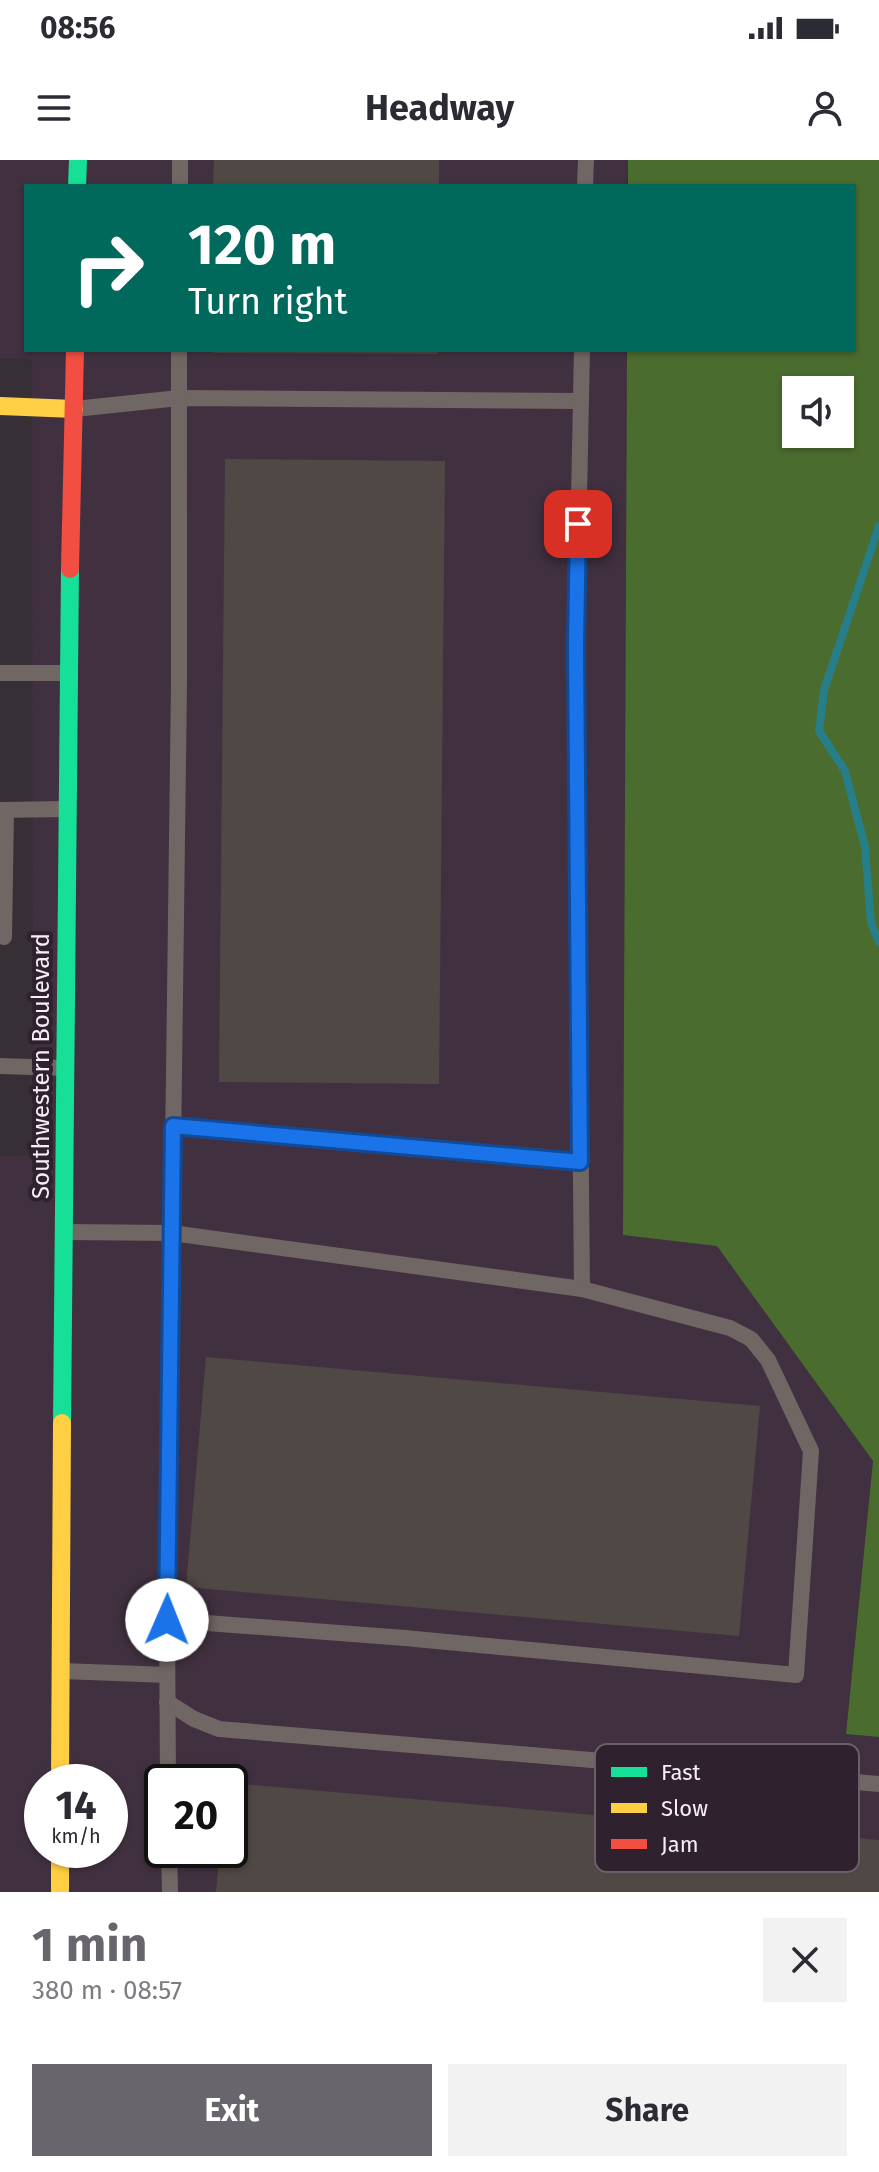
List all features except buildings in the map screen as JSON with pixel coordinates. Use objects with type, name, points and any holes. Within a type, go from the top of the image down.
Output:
[{"type":"street","points":[[77,184],[78,160]]},
{"type":"street","name":"Southwestern Boulevard","points":[[60,1764],[66,809],[75,352]]},
{"type":"street","points":[[0,406],[74,409]]},
{"type":"street","points":[[60,1868],[60,1892]]},
{"type":"lane","points":[[180,160],[180,184]]},
{"type":"lane","points":[[585,184],[586,160]]},
{"type":"lane","points":[[168,1764],[179,352]]},
{"type":"lane","points":[[582,352],[576,646],[582,1289]]},
{"type":"lane","points":[[74,409],[179,398],[581,401]]},
{"type":"lane","points":[[0,673],[68,673]]},
{"type":"lane","points":[[4,937],[3,810],[66,809]]},
{"type":"lane","points":[[0,1066],[65,1068]]},
{"type":"lane","points":[[173,1126],[580,1162]]},
{"type":"lane","points":[[64,1232],[172,1233],[582,1289],[730,1328],[751,1339],[768,1360],[811,1451],[796,1675],[405,1638],[167,1620]]},
{"type":"lane","points":[[61,1671],[167,1675]]},
{"type":"lane","points":[[167,1702],[194,1719],[219,1729],[595,1760]]},
{"type":"lane","points":[[859,1782],[879,1784]]},
{"type":"lane","points":[[169,1868],[170,1892]]},
{"type":"shaded area","points":[[0,160],[628,160],[627,184],[24,184],[24,352],[627,352],[623,1234],[717,1245],[873,1461],[846,1734],[879,1737],[879,1892],[0,1892],[0,1156],[33,1155],[32,359],[0,358]]},
{"type":"green space","points":[[628,160],[879,160],[879,1737],[846,1734],[873,1461],[717,1246],[623,1235],[627,352],[856,352],[856,184],[628,184]]},
{"type":"waterway","points":[[879,526],[824,690],[819,731],[845,771],[865,847],[871,923],[879,942]]},
{"type":"traffic: fast","points":[[77,184],[78,160]]},
{"type":"traffic: fast","points":[[62,1423],[70,569]]},
{"type":"traffic: slow","points":[[0,406],[74,409]]},
{"type":"traffic: slow","points":[[60,1764],[62,1423]]},
{"type":"traffic: slow","points":[[60,1868],[60,1892]]},
{"type":"traffic: jam","points":[[70,569],[75,352]]},
{"type":"route","points":[[167,1620],[173,1126],[580,1162],[578,524]]}]
